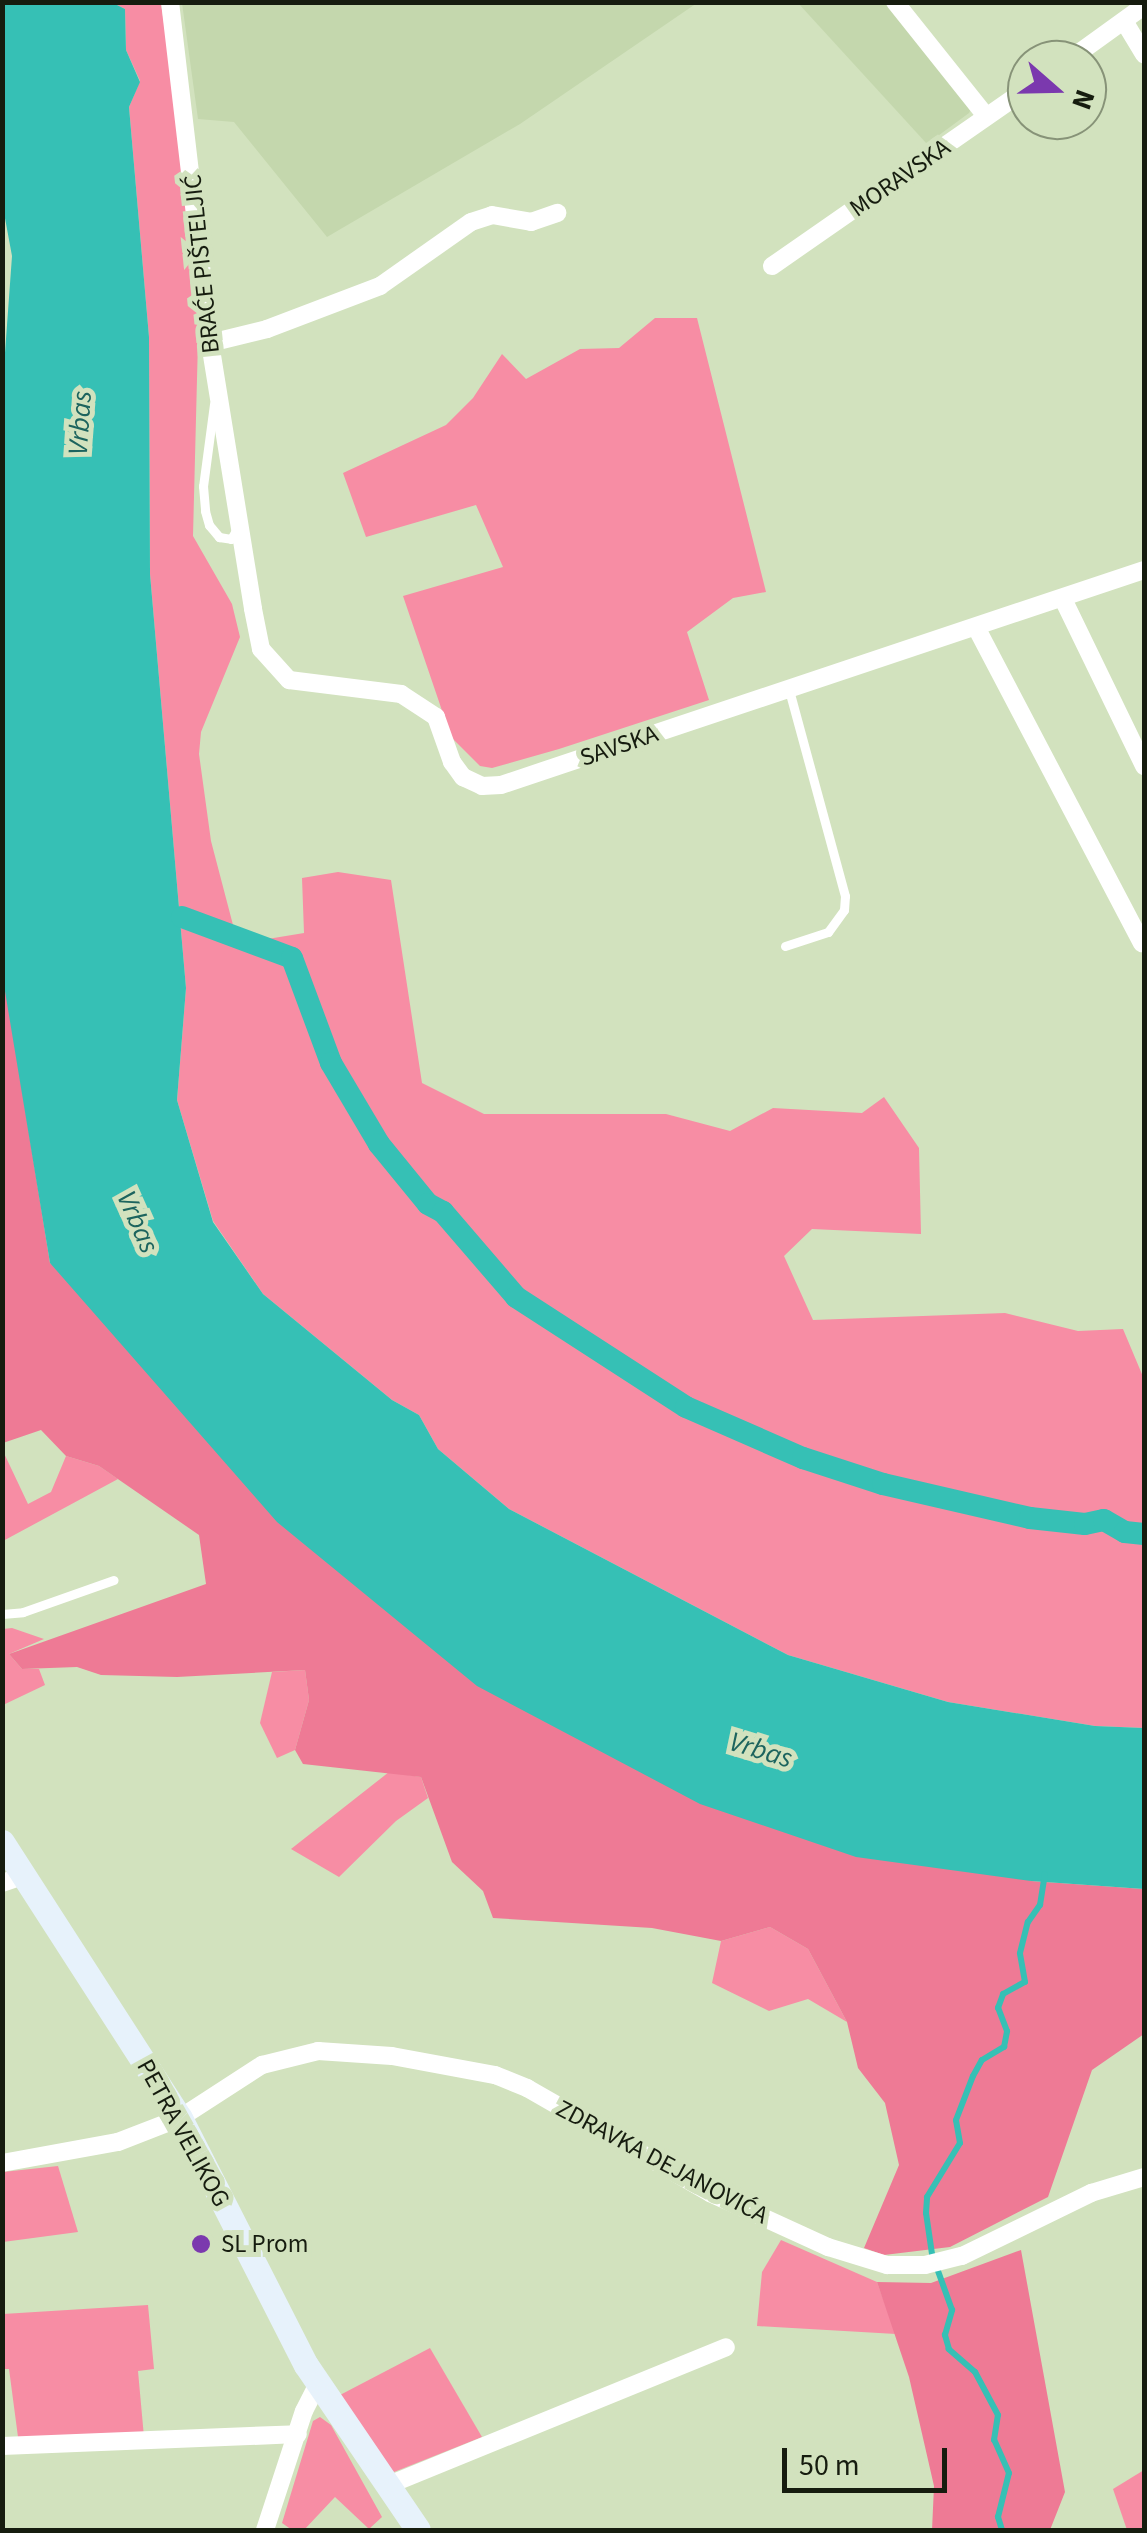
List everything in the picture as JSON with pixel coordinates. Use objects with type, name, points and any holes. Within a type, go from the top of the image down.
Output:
[{"type":"street","name":"BRAĆE PIŠTELJIĆ","points":[[170,2],[210,342],[238,525]]},
{"type":"street","points":[[895,2],[986,116]]},
{"type":"street","points":[[1097,40],[1144,6]]},
{"type":"street","points":[[1124,21],[1144,54]]},
{"type":"street","name":"MORAVSKA","points":[[772,266],[1007,102]]},
{"type":"street","points":[[210,342],[268,330],[380,286],[471,222],[492,215],[531,222],[558,213]]},
{"type":"street","name":"SAVSKA","points":[[238,525],[261,649],[274,668],[289,680],[310,686],[401,694],[426,707],[442,730],[452,762],[463,776],[482,786],[529,779],[1144,570]]},
{"type":"street","points":[[1063,599],[1144,766]]},
{"type":"street","points":[[977,629],[1142,942]]},
{"type":"street","name":"PETRA VELIKOG","points":[[2,1842],[14,1879],[180,2118],[318,2384],[418,2530]]},
{"type":"street","name":"ZDRAVKA DEJANOVIĆA","points":[[2,2162],[118,2142],[180,2118],[262,2066],[302,2053],[355,2052],[468,2067],[527,2088],[710,2192],[863,2261],[924,2265],[946,2261],[1091,2193],[1144,2177]]},
{"type":"street","points":[[386,2486],[726,2348]]},
{"type":"street","points":[[265,2530],[318,2384]]},
{"type":"street","points":[[2,2446],[298,2434]]},
{"type":"lane","points":[[216,386],[203,486],[205,510],[209,525],[219,537],[231,539],[238,525]]},
{"type":"lane","points":[[785,946],[828,932],[844,910],[845,896],[790,690]]},
{"type":"lane","points":[[2,1614],[23,1612],[114,1580]]},
{"type":"shaded area","points":[[182,2],[697,3],[520,124],[327,237],[234,122],[198,119]]},
{"type":"shaded area","points":[[113,3],[161,3],[175,100],[199,301],[193,536],[232,604],[240,637],[201,732],[199,754],[211,841],[238,944],[304,933],[302,878],[338,872],[391,880],[422,1083],[484,1114],[666,1114],[730,1131],[773,1108],[862,1113],[884,1097],[919,1148],[921,1234],[812,1229],[784,1256],[813,1320],[1005,1313],[1078,1331],[1123,1329],[1144,1379],[1144,1728],[1095,1726],[948,1702],[788,1655],[509,1509],[438,1449],[419,1415],[392,1400],[263,1294],[213,1221],[177,1100],[186,988],[150,574],[149,337],[129,107],[140,81],[126,50],[125,9]]},
{"type":"shaded area","points":[[798,3],[895,3],[974,103],[969,113],[927,144]]},
{"type":"shaded area","points":[[655,318],[697,318],[766,592],[733,598],[687,632],[709,700],[559,749],[492,768],[480,766],[451,737],[403,596],[503,567],[476,505],[366,537],[343,473],[446,425],[473,398],[502,354],[526,379],[580,349],[619,348]]},
{"type":"shaded area","points":[[2,965],[50,1263],[1031,1881],[1144,1889],[1144,2034],[1092,2070],[1048,2197],[950,2247],[884,2255],[864,2248],[899,2165],[885,2103],[858,2068],[847,2022],[808,1949],[770,1927],[721,1941],[652,1928],[493,1918],[483,1891],[452,1862],[421,1777],[303,1764],[295,1750],[309,1700],[305,1670],[177,1677],[101,1675],[77,1667],[22,1669],[9,1654],[206,1584],[199,1535],[99,1466],[66,1456],[41,1430],[3,1443]]},
{"type":"shaded area","points":[[2,1449],[28,1504],[51,1492],[66,1456],[99,1466],[118,1479],[3,1541]]},
{"type":"shaded area","points":[[12,1628],[44,1639],[9,1654],[22,1669],[39,1669],[45,1685],[3,1705],[3,1629]]},
{"type":"shaded area","points":[[305,1670],[309,1700],[295,1750],[277,1758],[260,1723],[272,1672]]},
{"type":"shaded area","points":[[389,1772],[421,1777],[428,1798],[396,1821],[339,1877],[291,1849]]},
{"type":"shaded area","points":[[770,1927],[808,1949],[847,2022],[808,1999],[769,2011],[712,1983],[721,1941]]},
{"type":"shaded area","points":[[58,2166],[78,2232],[3,2242],[3,2172]]},
{"type":"shaded area","points":[[781,2240],[877,2282],[896,2334],[757,2326],[762,2272]]},
{"type":"shaded area","points":[[1021,2250],[1065,2492],[1050,2530],[932,2530],[934,2486],[909,2377],[877,2282],[931,2283]]},
{"type":"shaded area","points":[[148,2305],[154,2369],[138,2371],[144,2437],[18,2437],[9,2369],[3,2369],[3,2314]]},
{"type":"shaded area","points":[[430,2348],[482,2437],[394,2472],[386,2469],[340,2395]]},
{"type":"shaded area","points":[[320,2417],[331,2425],[382,2517],[369,2529],[335,2497],[304,2530],[292,2530],[282,2523],[313,2421]]},
{"type":"shaded area","points":[[1144,2470],[1144,2530],[1127,2530],[1113,2489]]},
{"type":"water","name":"Vrbas","points":[[2,3],[113,3],[125,9],[126,50],[140,82],[129,107],[149,337],[150,574],[186,988],[177,1100],[213,1222],[263,1294],[392,1400],[419,1415],[438,1449],[509,1509],[788,1655],[948,1702],[1095,1726],[1144,1728],[1144,1889],[1031,1881],[856,1857],[700,1804],[477,1686],[277,1522],[50,1263],[2,973],[2,394],[12,256],[2,202]]},
{"type":"waterway","points":[[182,917],[292,958],[331,1063],[379,1144],[428,1204],[443,1212],[516,1297],[686,1407],[803,1458],[883,1484],[1030,1518],[1085,1524],[1104,1520],[1125,1532],[1144,1534]]},
{"type":"waterway","points":[[1002,2530],[998,2517],[1009,2473],[994,2440],[998,2415],[975,2372],[949,2349],[945,2335],[952,2310],[932,2254],[927,2197],[960,2143],[956,2120],[973,2076],[982,2060],[1004,2047],[1007,2031],[998,2008],[1003,1994],[1025,1982],[1020,1953],[1028,1922],[1040,1905],[1045,1874]]},
{"type":"place","name":"SL Prom","points":[[201,2244]]}]
